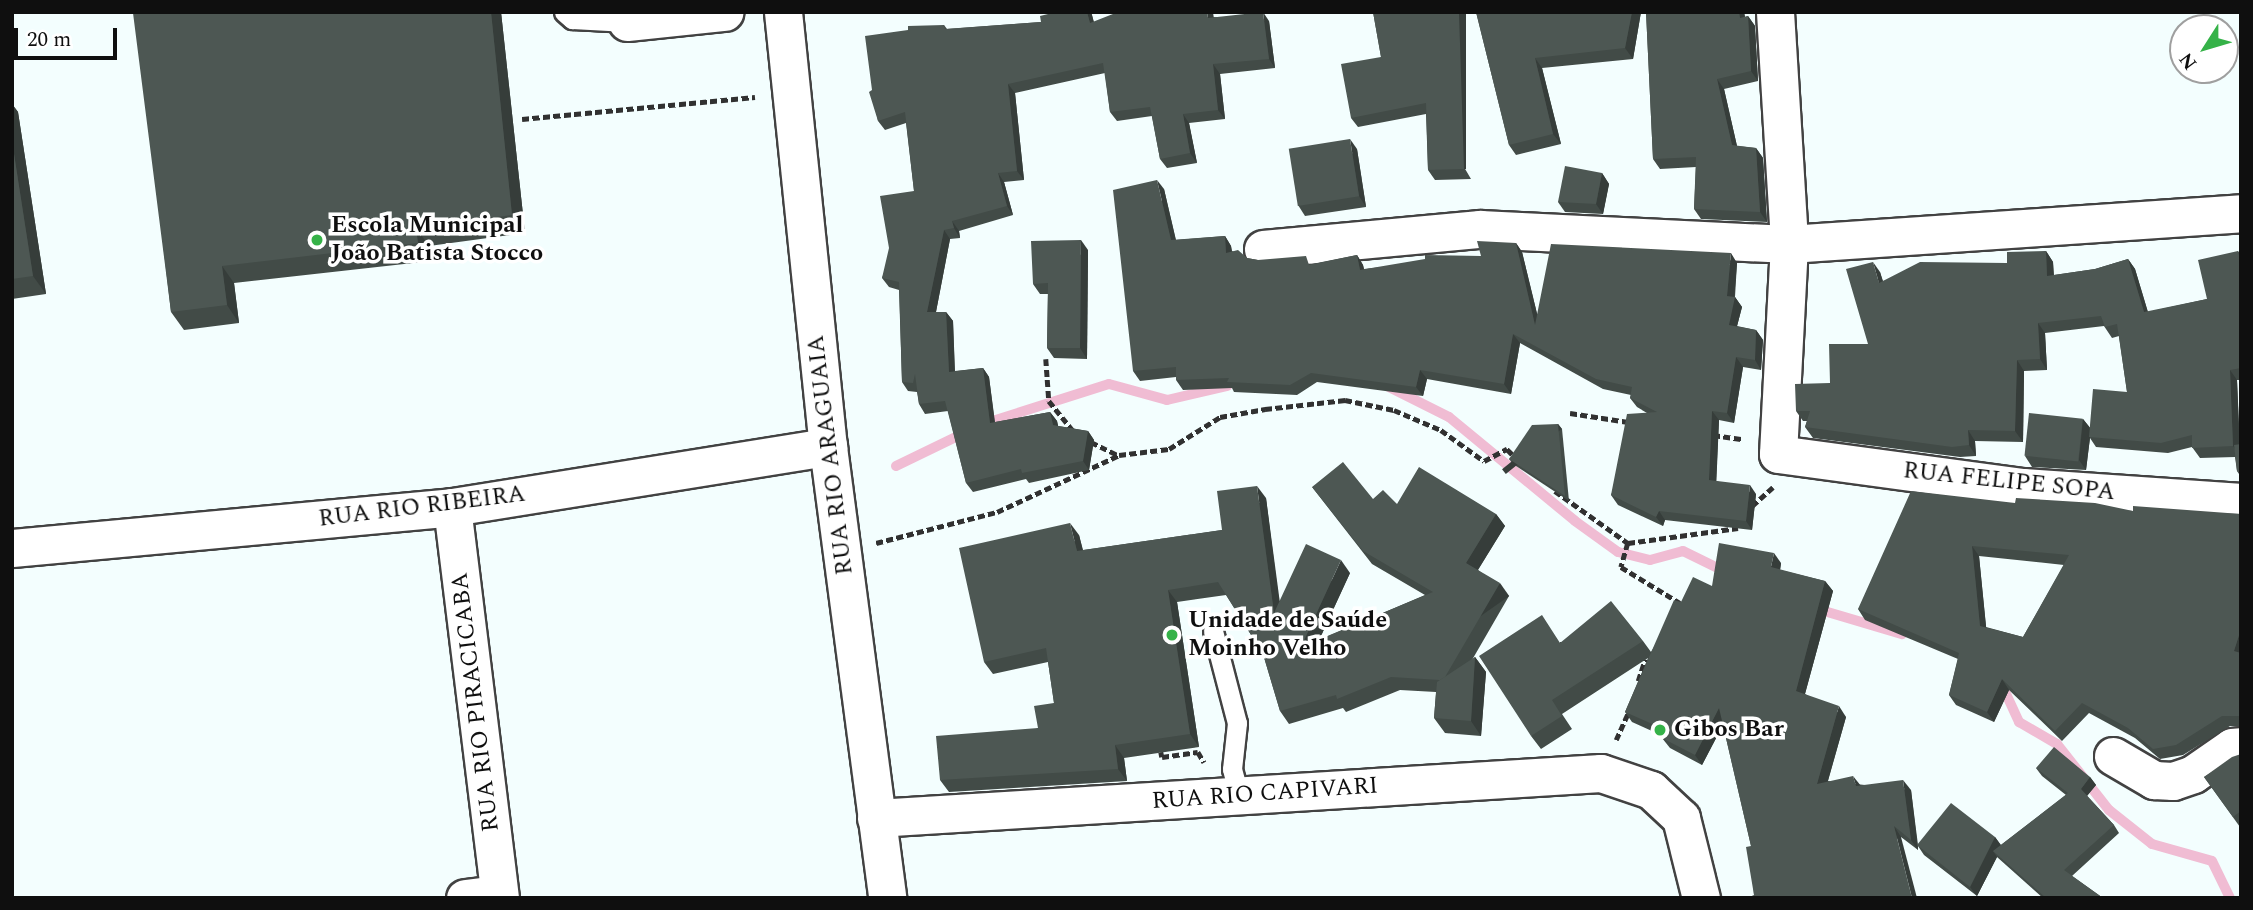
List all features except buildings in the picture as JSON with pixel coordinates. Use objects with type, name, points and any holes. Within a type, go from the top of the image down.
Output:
[{"type":"street","points":[[627,22],[724,12]]},
{"type":"street","name":"RUA RIO ARAGUAIA","points":[[783,12],[828,447],[887,898]]},
{"type":"street","points":[[1775,12],[1790,244],[1779,449]]},
{"type":"street","points":[[1263,249],[1480,229],[1790,244],[2241,213]]},
{"type":"street","name":"RUA RIO RIBEIRA","points":[[12,548],[452,507],[828,447]]},
{"type":"street","name":"RUA FELIPE SOPA","points":[[1779,449],[2024,487],[2241,502]]},
{"type":"street","name":"RUA RIO PIRACICABA","points":[[452,507],[488,896]]},
{"type":"street","points":[[2113,756],[2154,780],[2173,781],[2193,774],[2232,747],[2241,746]]},
{"type":"street","name":"RUA RIO CAPIVARI","points":[[876,818],[1601,773],[1651,790],[1681,818],[1701,898]]},
{"type":"lane","points":[[564,12],[572,19],[627,22]]},
{"type":"lane","points":[[1213,631],[1237,723],[1232,769],[1239,796]]},
{"type":"path","points":[[522,119],[791,93]]},
{"type":"path","points":[[1046,359],[1049,401],[1077,435]]},
{"type":"path","points":[[842,552],[997,512],[1119,456],[1169,449],[1220,417],[1345,400],[1394,410],[1441,430],[1484,461],[1507,449],[1525,465]]},
{"type":"path","points":[[1570,413],[1638,424]]},
{"type":"path","points":[[1704,433],[1779,449]]},
{"type":"path","points":[[1087,440],[1119,456]]},
{"type":"path","points":[[1552,489],[1628,543],[1747,526]]},
{"type":"path","points":[[1750,515],[1753,504],[1773,491]]},
{"type":"path","points":[[1628,543],[1621,567],[1689,608]]},
{"type":"path","points":[[1638,683],[1645,659]]},
{"type":"path","points":[[1601,773],[1631,707]]},
{"type":"waterway","points":[[983,424],[1109,384],[1167,400],[1227,386]]},
{"type":"waterway","points":[[1389,387],[1449,417],[1575,521],[1618,552],[1650,560],[1683,551],[1728,573]]},
{"type":"waterway","points":[[896,466],[966,432]]},
{"type":"waterway","points":[[1814,608],[1902,634]]},
{"type":"waterway","points":[[2002,685],[2019,722],[2057,744],[2109,810],[2152,844],[2212,861],[2230,898]]},
{"type":"place","name":"Escola Municipal João Batista Stocco","points":[[317,240]]},
{"type":"place","name":"Unidade de Saúde Moinho Velho","points":[[1172,635]]},
{"type":"place","name":"Gibos Bar","points":[[1660,730]]}]
